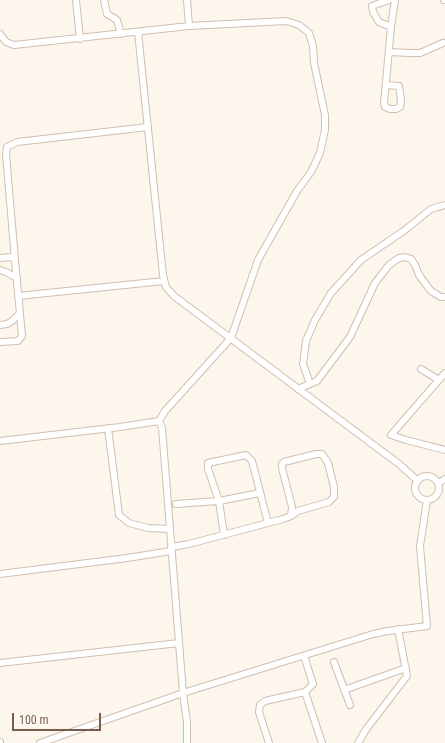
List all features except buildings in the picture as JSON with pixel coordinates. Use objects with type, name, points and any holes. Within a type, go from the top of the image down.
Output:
[{"type":"street","points":[[76,0],[80,39]]},
{"type":"street","points":[[104,0],[107,14],[117,20],[121,34]]},
{"type":"street","points":[[187,0],[189,26]]},
{"type":"street","points":[[389,0],[372,6],[373,12],[379,22],[391,27]]},
{"type":"street","points":[[386,85],[395,0]]},
{"type":"street","points":[[0,34],[6,42],[14,45],[189,26],[286,21],[299,25],[309,33],[313,46],[314,63],[325,115],[325,130],[320,153],[311,172],[294,196],[258,260],[231,338],[165,411],[159,420],[108,428],[0,441]]},
{"type":"street","points":[[138,32],[164,281],[166,287],[174,296],[399,464],[418,481]]},
{"type":"street","points":[[389,52],[411,54],[420,53],[443,43]]},
{"type":"street","points":[[0,342],[18,341],[22,336],[6,154],[7,146],[17,142],[148,127]]},
{"type":"street","points":[[310,384],[303,364],[306,341],[315,320],[331,293],[361,260],[432,209],[445,205]]},
{"type":"street","points":[[0,258],[11,257],[15,260]]},
{"type":"street","points":[[298,389],[318,382],[350,337],[374,283],[389,265],[399,258],[405,257],[411,259],[419,275],[431,290],[441,297],[445,297]]},
{"type":"street","points":[[0,270],[17,278]]},
{"type":"street","points":[[18,296],[164,281]]},
{"type":"street","points":[[0,325],[12,321],[20,313]]},
{"type":"street","points":[[421,370],[439,380]]},
{"type":"street","points":[[445,373],[391,435],[445,450]]},
{"type":"street","points":[[159,420],[162,428],[183,693],[187,722],[187,743]]},
{"type":"street","points":[[108,428],[119,515],[129,523],[148,528],[170,530]]},
{"type":"street","points":[[0,574],[127,558],[171,549],[283,520],[291,516],[298,511],[329,502],[334,497],[334,487],[328,463],[322,454],[310,455],[284,462],[282,464],[292,507],[291,516]]},
{"type":"street","points":[[224,535],[219,501],[208,469],[208,463],[246,455],[252,461],[268,524]]},
{"type":"street","points":[[424,477],[430,477],[438,483],[438,493],[433,498],[427,500],[420,498],[416,493],[418,481],[424,477]]},
{"type":"street","points":[[438,483],[445,479]]},
{"type":"street","points":[[176,504],[219,501],[260,493]]},
{"type":"street","points":[[40,743],[183,693],[373,634],[398,629],[427,626],[420,546],[427,500]]},
{"type":"street","points":[[358,743],[367,728],[407,676],[398,629]]},
{"type":"street","points":[[0,663],[179,643]]},
{"type":"street","points":[[269,743],[259,712],[260,705],[265,701],[305,692],[313,684],[304,656]]},
{"type":"street","points":[[334,662],[350,705]]},
{"type":"street","points":[[344,690],[406,668]]},
{"type":"street","points":[[305,692],[322,743]]}]
